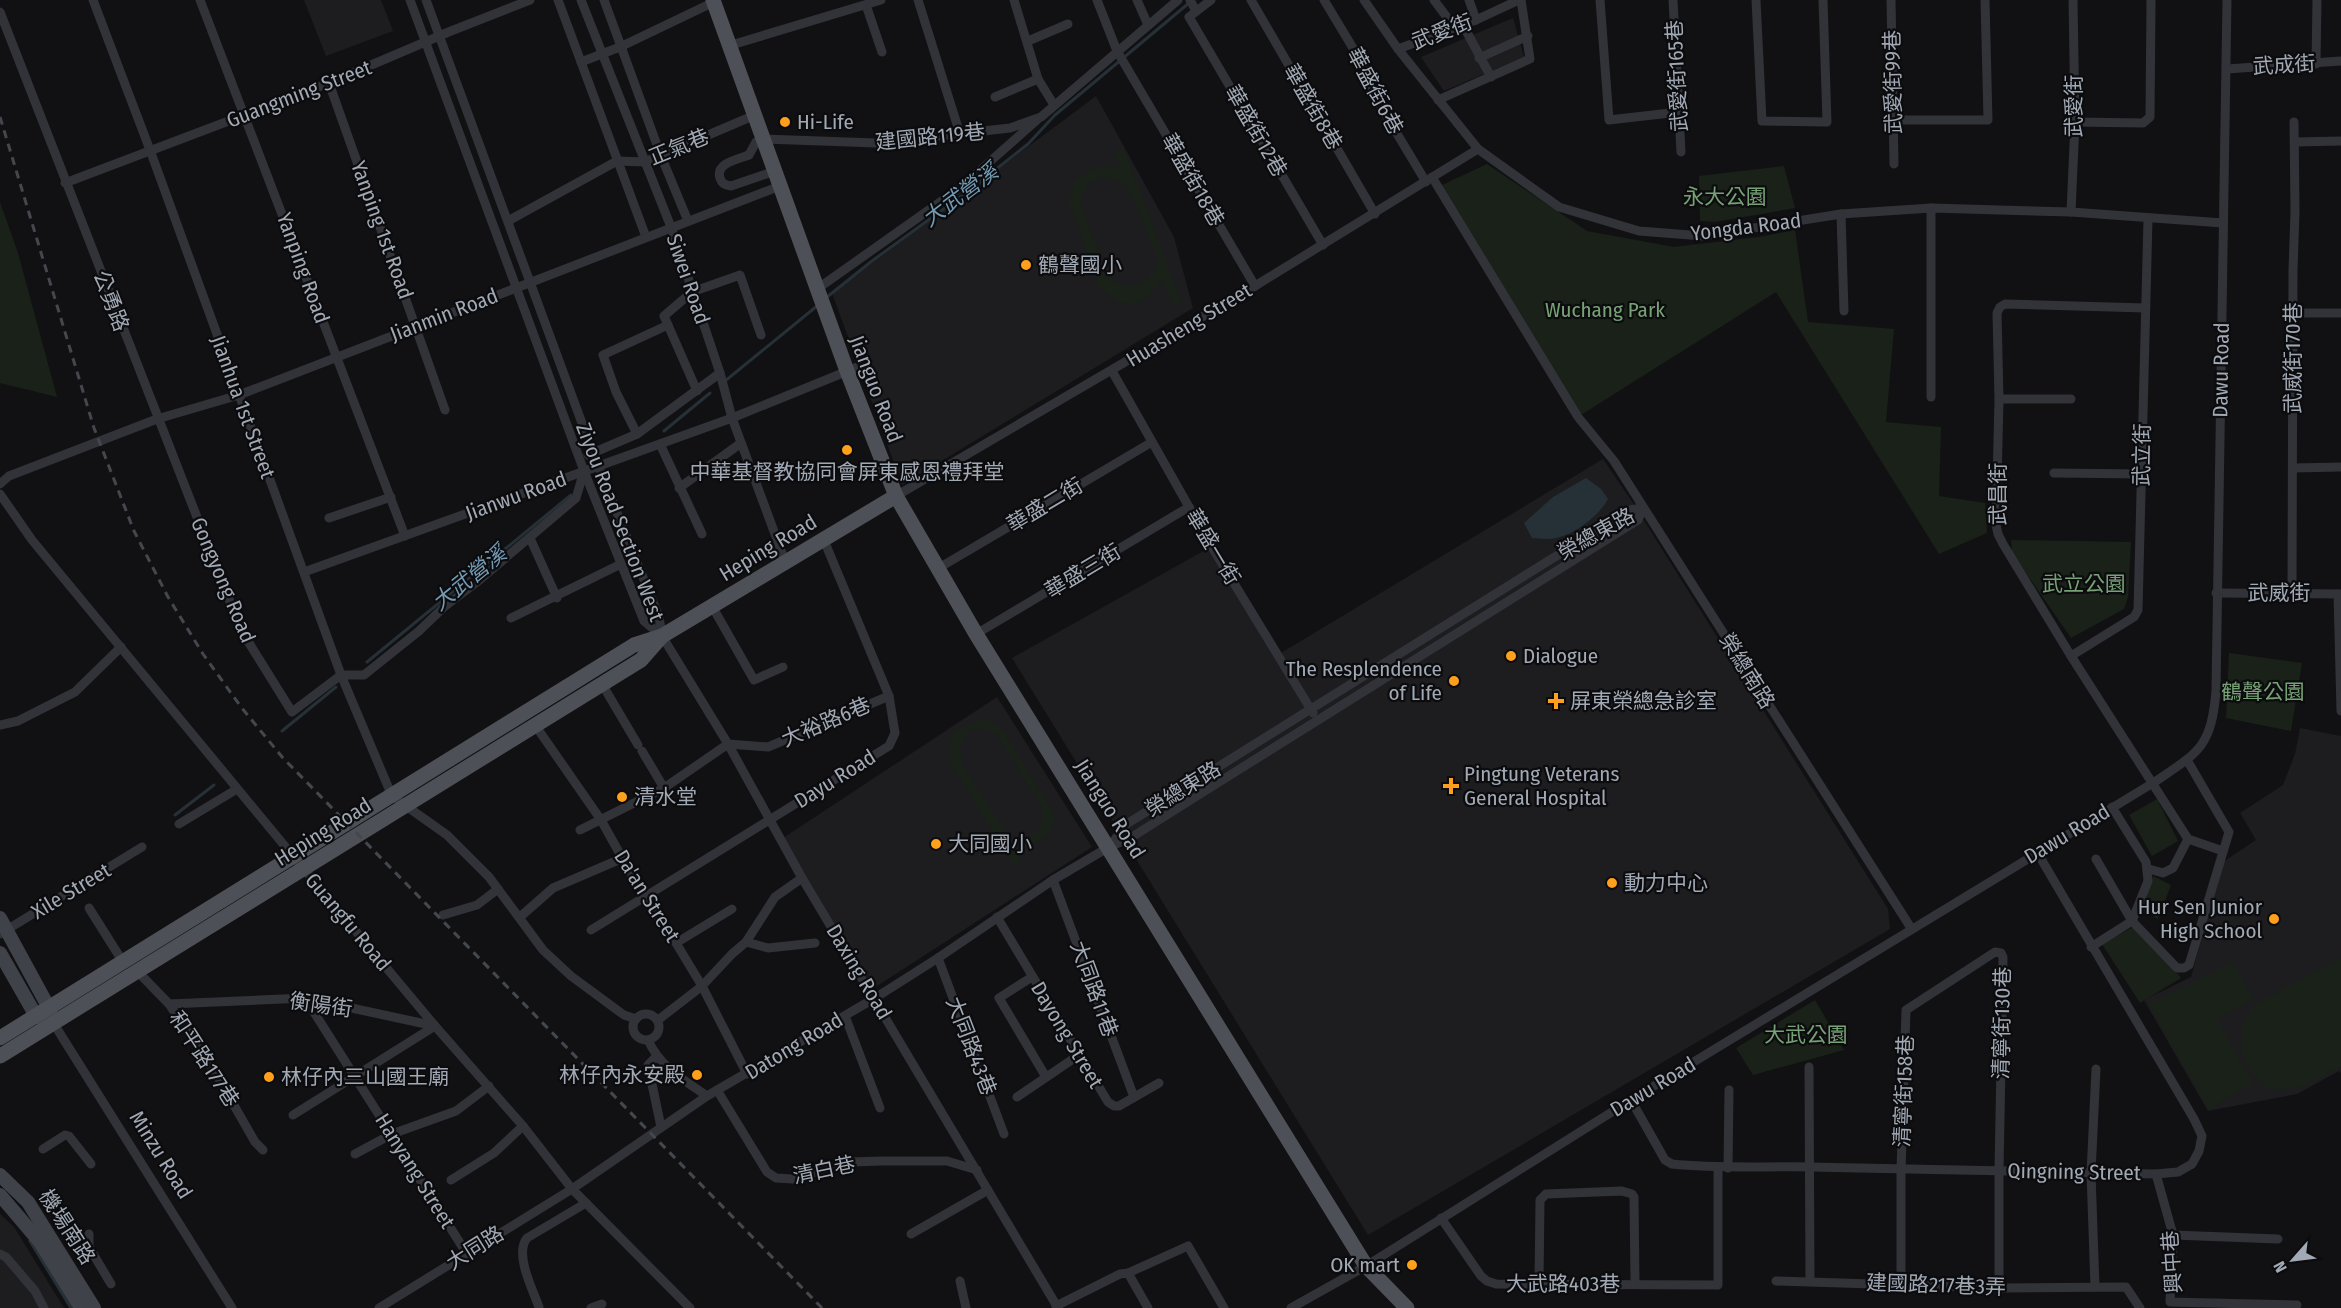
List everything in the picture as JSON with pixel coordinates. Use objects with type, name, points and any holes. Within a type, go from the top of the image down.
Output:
[{"type":"main road","name":"Jianguo Road","points":[[713,1],[820,298],[853,368],[896,496],[976,634],[1366,1266],[1407,1308]]},
{"type":"main road","name":"Heping Road","points":[[0,1038],[634,645],[662,636],[896,496]]},
{"type":"main road","name":"Heping Road","points":[[0,1056],[641,660],[662,636]]},
{"type":"street","name":"Jianhua 1st Street","points":[[93,0],[341,675],[392,796],[447,836],[498,889],[543,950],[571,975],[624,1015],[636,1019]]},
{"type":"street","name":"Yanping Road","points":[[200,0],[246,115],[405,536]]},
{"type":"street","name":"Ziyou Road Section West","points":[[410,0],[584,471],[644,621],[662,636]]},
{"type":"street","name":"Ziyou Road Section West","points":[[426,0],[593,453],[659,616],[662,636]]},
{"type":"street","name":"Guangming Street","points":[[65,183],[329,83],[530,0]]},
{"type":"street","name":"Siwei Road","points":[[558,0],[646,237]]},
{"type":"street","name":"Siwei Road","points":[[581,0],[600,54],[670,227],[722,380],[732,418],[785,561]]},
{"type":"street","name":"Siwei Road","points":[[604,0],[661,156],[688,221]]},
{"type":"street","points":[[728,46],[881,0]]},
{"type":"street","points":[[918,0],[960,134]]},
{"type":"street","points":[[1014,0],[1038,79],[1054,105]]},
{"type":"street","name":"華盛街18巷","points":[[1097,0],[1117,51],[1255,286]]},
{"type":"street","points":[[1137,0],[1148,25]]},
{"type":"street","name":"建國路119巷","points":[[764,139],[876,143],[1010,128],[1041,117],[1178,0]]},
{"type":"street","points":[[1192,8],[1210,0]]},
{"type":"street","name":"華盛街8巷","points":[[1251,0],[1375,214]]},
{"type":"street","name":"華盛街6巷","points":[[1324,0],[1371,78],[1372,92],[1578,417]]},
{"type":"street","name":"Yongda Road","points":[[1364,0],[1398,49],[1478,149],[1559,207],[1639,231],[1703,236],[1841,214],[1931,208],[2071,212],[2223,223]]},
{"type":"street","points":[[1434,0],[1459,27],[1491,77]]},
{"type":"street","points":[[1469,0],[1476,20]]},
{"type":"street","points":[[1438,100],[1530,59],[1528,36],[1520,0]]},
{"type":"street","name":"武愛街","points":[[1398,49],[1459,27],[1520,0]]},
{"type":"street","points":[[1600,0],[1609,120],[1679,112]]},
{"type":"street","name":"武愛街165巷","points":[[1673,0],[1682,152]]},
{"type":"street","points":[[1756,0],[1762,121],[1827,122],[1823,0]]},
{"type":"street","name":"武愛街99巷","points":[[1891,0],[1894,164]]},
{"type":"street","points":[[1894,120],[1988,120],[1985,0]]},
{"type":"street","name":"武愛街","points":[[2071,212],[2075,122],[2073,0]]},
{"type":"street","points":[[2075,122],[2144,123],[2150,117],[2151,0]]},
{"type":"street","name":"Dawu Road","points":[[1291,1308],[1366,1266],[1911,928],[2153,783],[2187,760],[2204,744],[2213,721],[2227,0]]},
{"type":"street","points":[[2316,64],[2317,0]]},
{"type":"street","points":[[581,62],[620,47],[713,1]]},
{"type":"street","points":[[866,5],[882,52]]},
{"type":"street","name":"華盛街12巷","points":[[1192,8],[1323,245]]},
{"type":"street","points":[[0,12],[65,183]]},
{"type":"street","points":[[1028,41],[1068,24]]},
{"type":"street","points":[[1479,58],[1528,36]]},
{"type":"street","name":"武成街","points":[[2227,69],[2341,62]]},
{"type":"street","points":[[995,97],[1038,79]]},
{"type":"street","name":"Yanping 1st Road","points":[[329,83],[445,410]]},
{"type":"street","name":"正氣巷","points":[[508,221],[617,162],[645,162],[754,116]]},
{"type":"street","points":[[820,298],[960,189],[1041,117]]},
{"type":"street","name":"武威街170巷","points":[[2292,593],[2294,122]]},
{"type":"street","points":[[764,139],[756,142],[749,155],[720,168],[721,181],[725,185],[732,186],[775,171]]},
{"type":"street","points":[[2295,142],[2341,141]]},
{"type":"street","name":"Huasheng Street","points":[[896,496],[1255,286],[1478,149]]},
{"type":"street","name":"公勇路","points":[[65,183],[157,419]]},
{"type":"street","name":"Jianmin Road","points":[[0,483],[9,476],[157,419],[238,395],[780,186]]},
{"type":"street","points":[[1931,208],[1931,397]]},
{"type":"street","points":[[1841,214],[1845,311]]},
{"type":"street","name":"武立街","points":[[2071,656],[2134,617],[2138,610],[2148,219]]},
{"type":"street","points":[[697,391],[664,316],[692,292],[740,275],[761,335]]},
{"type":"street","name":"武昌街","points":[[2145,308],[2005,304],[2000,307],[1997,313],[1998,534],[2071,656],[2188,838]]},
{"type":"street","points":[[2292,313],[2341,313]]},
{"type":"street","points":[[637,434],[616,392],[603,356],[668,326]]},
{"type":"street","name":"Jianwu Road","points":[[304,572],[732,418],[853,368]]},
{"type":"street","name":"華盛一街","points":[[1112,371],[1189,507],[1317,720]]},
{"type":"street","points":[[580,458],[637,434],[697,391],[722,380]]},
{"type":"street","points":[[1999,399],[2071,399]]},
{"type":"street","name":"榮總南路","points":[[1578,417],[1614,461],[1911,928]]},
{"type":"street","name":"Gongyong Road","points":[[157,419],[241,630],[292,712],[341,675]]},
{"type":"street","name":"華盛二街","points":[[937,569],[1152,442]]},
{"type":"street","points":[[660,444],[702,534]]},
{"type":"street","points":[[679,488],[741,444]]},
{"type":"street","points":[[2293,468],[2341,467]]},
{"type":"street","points":[[341,675],[364,675],[419,632],[444,607],[576,498],[584,471]]},
{"type":"street","points":[[2054,473],[2142,474]]},
{"type":"street","name":"Guangfu Road","points":[[0,494],[32,540],[120,647],[435,1026],[523,1126],[572,1189],[690,1308]]},
{"type":"street","points":[[329,519],[391,497]]},
{"type":"street","name":"華盛三街","points":[[976,634],[1189,507]]},
{"type":"street","name":"榮總東路","points":[[1109,847],[1125,825],[1630,510],[1644,508]]},
{"type":"street","name":"榮總東路","points":[[1109,847],[1132,837],[1638,520],[1644,508]]},
{"type":"street","points":[[530,538],[557,598]]},
{"type":"street","name":"Dayu Road","points":[[591,930],[889,746],[895,733],[889,696],[823,538]]},
{"type":"street","points":[[1563,552],[1570,563]]},
{"type":"street","points":[[512,618],[557,598],[621,564]]},
{"type":"street","name":"武威街","points":[[2216,593],[2339,594]]},
{"type":"street","points":[[2339,594],[2341,711]]},
{"type":"street","points":[[712,606],[754,681],[783,667]]},
{"type":"street","name":"Daxing Road","points":[[662,636],[728,744],[802,878],[1057,1307]]},
{"type":"street","points":[[0,725],[18,721],[75,692],[120,647]]},
{"type":"street","points":[[1371,672],[1377,683]]},
{"type":"street","points":[[602,684],[664,788]]},
{"type":"street","name":"大裕路6巷","points":[[728,744],[768,747],[889,696]]},
{"type":"street","name":"Da'an Street","points":[[535,725],[601,820],[644,897],[676,943],[702,987],[747,1074]]},
{"type":"street","points":[[580,830],[664,788],[728,744]]},
{"type":"street","points":[[1231,759],[1238,770]]},
{"type":"street","points":[[2096,859],[2132,921],[2177,968],[2189,965],[2229,832],[2187,760]]},
{"type":"street","points":[[179,824],[237,789]]},
{"type":"street","points":[[2091,947],[2132,921],[2148,881],[2149,869],[2146,862],[2112,807]]},
{"type":"street","points":[[2149,869],[2163,873],[2173,868],[2188,838],[2223,851]]},
{"type":"street","name":"Datong Road","points":[[572,1189],[707,1096],[875,998],[1053,880],[1109,847]]},
{"type":"street","name":"Xile Street","points":[[2,927],[142,848]]},
{"type":"street","name":"Qingning Street","points":[[1631,1100],[1665,1160],[1672,1164],[1723,1168],[1810,1167],[1901,1171],[2156,1174],[2178,1172],[2192,1164],[2199,1151],[2202,1136],[2194,1119],[2037,852]]},
{"type":"street","points":[[520,917],[553,888],[623,858]]},
{"type":"street","points":[[658,1020],[702,987],[746,942],[775,897],[802,878]]},
{"type":"street","name":"大同路11巷","points":[[1053,880],[1134,1097]]},
{"type":"street","points":[[443,915],[477,905],[498,889]]},
{"type":"street","points":[[89,909],[123,962]]},
{"type":"street","points":[[676,943],[732,909]]},
{"type":"street","name":"Dayong Street","points":[[996,917],[1108,1102],[1119,1106],[1159,1083]]},
{"type":"street","points":[[2,927],[43,1012]]},
{"type":"street","points":[[746,942],[768,948],[815,943]]},
{"type":"street","name":"清寧街130巷","points":[[1906,1010],[1990,954],[2001,952],[2003,957],[1999,1171]]},
{"type":"street","points":[[0,953],[54,1024]]},
{"type":"street","name":"大同路43巷","points":[[938,958],[1004,1134]]},
{"type":"street","name":"和平路177巷","points":[[138,972],[169,1004],[215,1072],[255,1142],[263,1150]]},
{"type":"street","points":[[1032,977],[999,998],[1046,1077]]},
{"type":"street","name":"衡陽街","points":[[169,1004],[305,998],[435,1026]]},
{"type":"street","name":"Hanyang Street","points":[[305,998],[467,1254]]},
{"type":"street","name":"清寧街158巷","points":[[1901,1284],[1901,1171],[1906,1010]]},
{"type":"street","points":[[647,1013],[658,1020],[658,1033],[648,1040],[639,1038],[634,1031],[636,1019],[647,1013]]},
{"type":"street","points":[[845,1016],[880,1108]]},
{"type":"street","name":"Minzu Road","points":[[54,1024],[232,1308]]},
{"type":"street","points":[[293,1115],[435,1026]]},
{"type":"street","points":[[648,1040],[656,1057],[670,1070],[707,1096]]},
{"type":"street","points":[[1017,1097],[1079,1055]]},
{"type":"street","points":[[656,1057],[648,1065],[661,1127]]},
{"type":"street","points":[[1809,1067],[1810,1281]]},
{"type":"street","points":[[2096,1069],[2091,1173],[2096,1287]]},
{"type":"street","points":[[355,1154],[392,1134],[456,1111],[489,1086]]},
{"type":"street","name":"清白巷","points":[[717,1090],[766,1172],[776,1178],[793,1179],[851,1162],[947,1161],[977,1170]]},
{"type":"street","points":[[1723,1168],[1730,1090]]},
{"type":"street","points":[[451,1180],[494,1153],[523,1126]]},
{"type":"street","points":[[43,1149],[65,1135],[69,1136],[92,1164]]},
{"type":"street","name":"大武路403巷","points":[[1441,1218],[1487,1281],[1496,1284],[1718,1285],[1723,1168]]},
{"type":"street","points":[[1999,1171],[1999,1288]]},
{"type":"street","name":"興中巷","points":[[2156,1174],[2173,1235],[2170,1302],[2297,1305]]},
{"type":"street","name":"機場南路","points":[[0,1175],[28,1202],[94,1308]]},
{"type":"street","name":"大同路","points":[[384,1307],[572,1189]]},
{"type":"street","points":[[912,1233],[988,1190]]},
{"type":"street","points":[[1539,1284],[1540,1200],[1546,1194],[1622,1191],[1634,1197],[1635,1284]]},
{"type":"street","name":"機場南路","points":[[0,1195],[40,1242],[81,1308]]},
{"type":"street","points":[[540,1308],[530,1286],[522,1254],[524,1242],[586,1203]]},
{"type":"street","points":[[89,1234],[89,1247],[111,1284]]},
{"type":"street","points":[[2173,1235],[2278,1239]]},
{"type":"street","points":[[1057,1307],[1120,1274],[1128,1273],[1188,1246],[1224,1308]]},
{"type":"street","points":[[0,1254],[6,1257],[35,1291],[44,1308]]},
{"type":"street","points":[[1128,1273],[1148,1308]]},
{"type":"street","points":[[960,1281],[966,1308]]},
{"type":"street","name":"建國路217巷3弄","points":[[1776,1281],[1999,1288],[2126,1287],[2140,1308]]},
{"type":"street","points":[[591,1308],[602,1304]]},
{"type":"shaded area","points":[[304,0],[381,0],[393,31],[326,56]]},
{"type":"shaded area","points":[[1513,18],[1524,57],[1444,91],[1421,57]]},
{"type":"shaded area","name":"鶴聲國小","points":[[1096,96],[1174,237],[1193,308],[902,485],[832,293]]},
{"type":"shaded area","name":"Pingtung Veterans General Hospital","points":[[1603,459],[1633,503],[1888,909],[1890,929],[1368,1235],[1012,658],[1216,544],[1281,653]]},
{"type":"shaded area","points":[[1586,478],[1601,489],[1608,499],[1599,512],[1563,536],[1550,539],[1532,538],[1524,523],[1553,497]]},
{"type":"shaded area","name":"大同國小","points":[[997,697],[1092,847],[874,988],[780,840]]},
{"type":"shaded area","name":"Hur Sen Junior High School","points":[[2300,728],[2341,736],[2341,1073],[2339,1071],[2297,1094],[2208,1111],[2144,1000],[2191,977],[2223,862],[2256,840],[2240,813],[2283,785],[2295,754]]},
{"type":"shaded area","points":[[0,1214],[14,1227],[64,1308],[0,1308]]},
{"type":"green space","points":[[1124,148],[1182,304],[1175,306],[1162,280],[1148,296],[1133,303],[1117,300],[1099,287],[1069,201],[1075,181],[1091,169],[1108,166],[1120,169],[1114,150]],"holes":[[[1101,177],[1119,181],[1132,194],[1158,261],[1154,272],[1143,282],[1135,285],[1126,285],[1108,275],[1081,206],[1084,192],[1092,182]]]},
{"type":"green space","name":"Wuchang Park","points":[[1487,164],[1587,231],[1674,247],[1759,237],[1795,230],[1808,322],[1894,329],[1886,422],[1941,427],[1939,496],[1985,503],[1987,533],[1939,554],[1776,292],[1581,415],[1440,186]]},
{"type":"green space","name":"永大公園","points":[[1784,166],[1795,208],[1715,222],[1700,221],[1699,176]]},
{"type":"green space","points":[[0,202],[18,253],[57,397],[0,383]]},
{"type":"green space","name":"武立公園","points":[[2011,540],[2131,542],[2128,597],[2124,609],[2071,638],[2012,553]]},
{"type":"green space","name":"鶴聲公園","points":[[2229,653],[2302,663],[2291,731],[2226,718]]},
{"type":"green space","points":[[982,719],[991,721],[1004,732],[1052,811],[1055,820],[1039,841],[1028,846],[1014,847],[1021,862],[1014,866],[950,762],[949,752],[952,738],[960,729]],"holes":[[[976,728],[987,730],[998,736],[1041,805],[1042,823],[1035,833],[1026,838],[1016,837],[1006,832],[962,763],[960,747],[964,738]]]},
{"type":"green space","points":[[2157,799],[2178,841],[2152,856],[2129,815]]},
{"type":"green space","points":[[2153,876],[2171,885],[2158,919],[2138,908]]},
{"type":"green space","points":[[2133,927],[2181,978],[2140,1003],[2102,944]]},
{"type":"green space","points":[[2341,958],[2341,1067],[2305,1085],[2287,1089],[2266,1087],[2249,1067],[2241,1046],[2243,1025],[2248,1014],[2257,1003]]},
{"type":"green space","points":[[2233,963],[2253,999],[2217,1020],[2253,1083],[2209,1109],[2149,1005]]},
{"type":"green space","name":"大武公園","points":[[1815,1000],[1844,1050],[1753,1075],[1736,1048]]},
{"type":"waterway","name":"大武營溪","points":[[827,297],[1028,144],[1055,115],[1189,3]]},
{"type":"waterway","name":"大武營溪","points":[[725,381],[817,306]]},
{"type":"waterway","name":"大武營溪","points":[[664,431],[710,393]]},
{"type":"waterway","name":"大武營溪","points":[[367,662],[571,495]]},
{"type":"waterway","name":"大武營溪","points":[[282,731],[336,687]]},
{"type":"waterway","name":"大武營溪","points":[[175,815],[214,785]]},
{"type":"waterway","points":[[30,1241],[71,1308]]},
{"type":"railway","points":[[0,117],[94,428],[134,531],[168,597],[203,654],[241,707],[283,758],[822,1308]]},
{"type":"place","name":"Hi-Life","points":[[785,122]]},
{"type":"place","name":"鶴聲國小","points":[[1026,265]]},
{"type":"place","name":"中華基督教協同會屏東感恩禮拜堂","points":[[847,450]]},
{"type":"place","name":"Dialogue","points":[[1511,656]]},
{"type":"place","name":"The Resplendence of Life","points":[[1454,681]]},
{"type":"place","name":"屏東榮總急診室","points":[[1556,701]]},
{"type":"place","name":"Pingtung Veterans General Hospital","points":[[1451,786]]},
{"type":"place","name":"清水堂","points":[[622,797]]},
{"type":"place","name":"大同國小","points":[[936,844]]},
{"type":"place","name":"動力中心","points":[[1612,883]]},
{"type":"place","name":"Hur Sen Junior High School","points":[[2274,919]]},
{"type":"place","name":"林仔內永安殿","points":[[697,1075]]},
{"type":"place","name":"林仔內三山國王廟","points":[[269,1077]]},
{"type":"place","name":"OK mart","points":[[1412,1265]]}]
